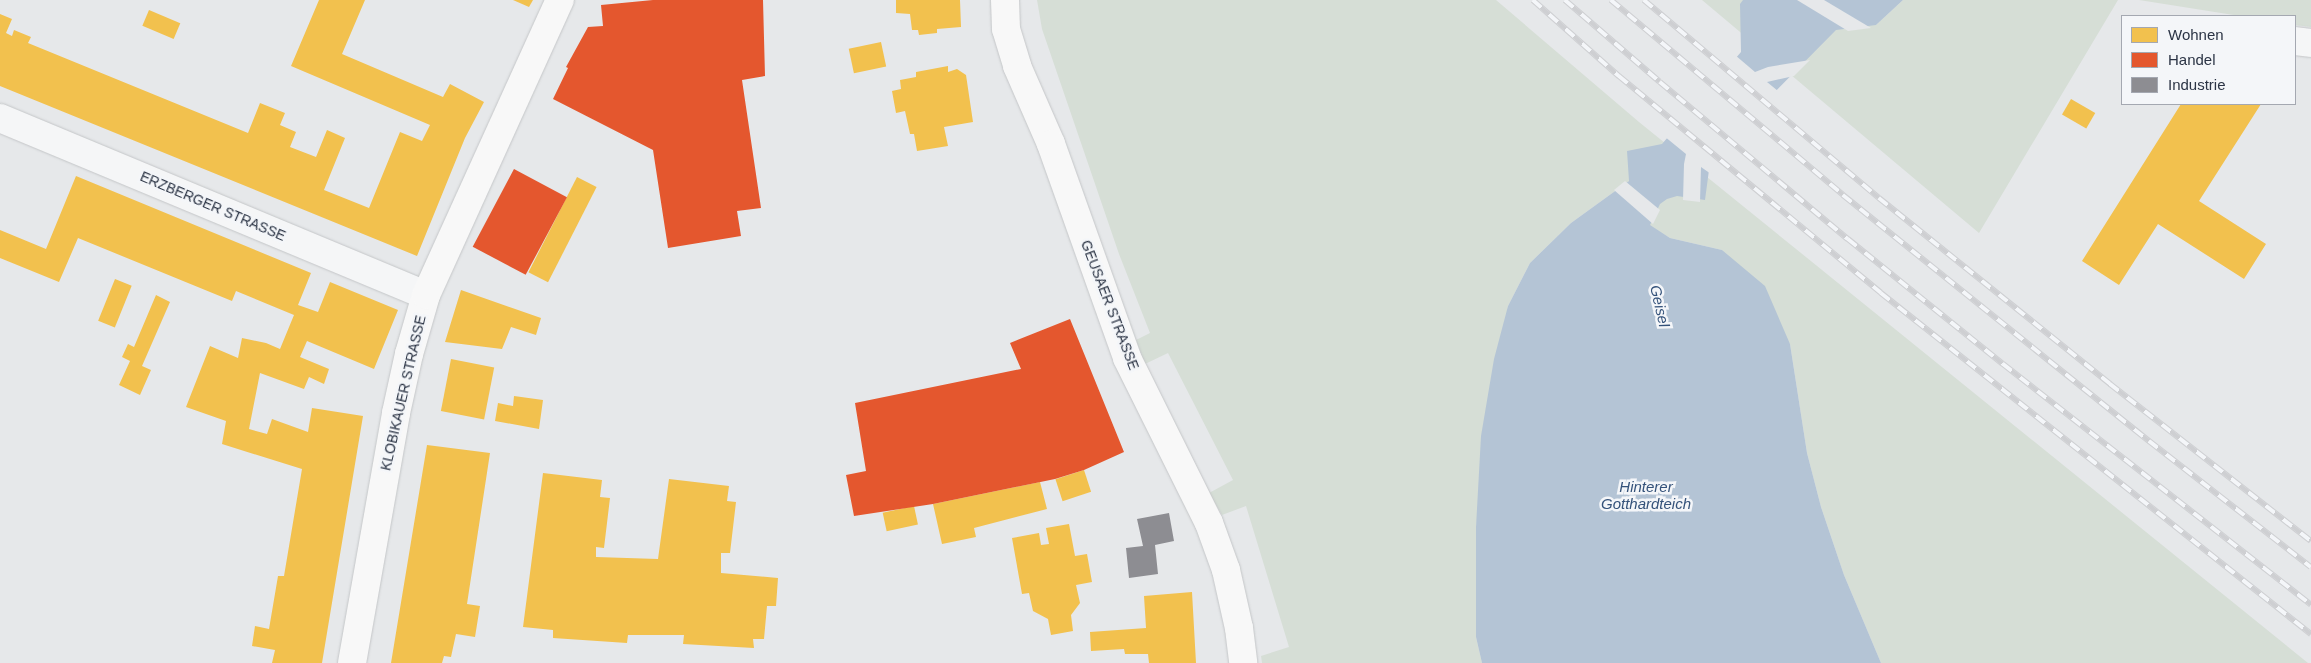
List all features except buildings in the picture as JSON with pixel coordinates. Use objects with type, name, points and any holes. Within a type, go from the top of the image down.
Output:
[{"type":"street","name":"KLOBIKAUER STRASSE","points":[[352,663],[396,413],[409,354],[426,295],[560,0]]},
{"type":"street","name":"GEUSAER STRASSE","points":[[1005,0],[1006,29],[1017,66],[1051,144],[1127,358],[1209,523],[1226,570],[1240,628],[1243,663]]},
{"type":"street","points":[[2296,41],[2311,43]]},
{"type":"street","name":"ERZBERGER STRASSE","points":[[0,118],[426,295]]},
{"type":"shaded area","points":[[1037,0],[1496,0],[1639,122],[2308,663],[1881,663],[1844,575],[1821,507],[1807,453],[1790,344],[1722,250],[1670,238],[1650,226],[1629,181],[1571,223],[1530,263],[1508,306],[1476,527],[1476,637],[1482,663],[1262,663],[1261,656],[1289,647],[1246,506],[1222,515],[1209,493],[1233,480],[1168,353],[1145,364],[1136,340],[1150,333],[1119,254],[1042,29]]},
{"type":"shaded area","points":[[1702,0],[1789,0],[1876,25],[1903,0],[2118,0],[1979,233]]},
{"type":"shaded area","points":[[2139,0],[2311,0],[2311,27],[2296,25],[2296,15],[2234,15]]},
{"type":"water","name":"Hinterer Gotthardteich","points":[[1743,0],[1903,0],[1876,25],[1836,30],[1749,118],[1709,170],[1705,200],[1677,196],[1667,199],[1660,204],[1650,225],[1670,238],[1722,250],[1765,286],[1790,344],[1807,453],[1821,507],[1844,575],[1881,663],[1482,663],[1476,637],[1476,527],[1481,436],[1494,359],[1508,306],[1530,263],[1571,223],[1629,181],[1627,151],[1662,144],[1741,52],[1740,4]]},
{"type":"pier","points":[[1797,0],[1824,0],[1871,28],[1848,31]]},
{"type":"pier","points":[[1735,55],[1755,72],[1768,67],[1810,60],[1794,76],[1767,82],[1778,91],[1751,120],[1711,174],[1701,167],[1700,202],[1683,200],[1686,154],[1664,136]]},
{"type":"pier","points":[[1625,181],[1660,210],[1653,224],[1614,190]]},
{"type":"railway","points":[[1533,0],[1619,76],[1881,293],[2311,634]]},
{"type":"railway","points":[[1565,0],[1848,239],[2003,364],[2311,605]]},
{"type":"railway","points":[[1611,0],[1843,195],[2149,441],[2311,567]]},
{"type":"railway","points":[[1644,0],[1879,198],[2110,384],[2311,541]]},
{"type":"water label","name":"Geisel","points":[[1660,306]]}]
